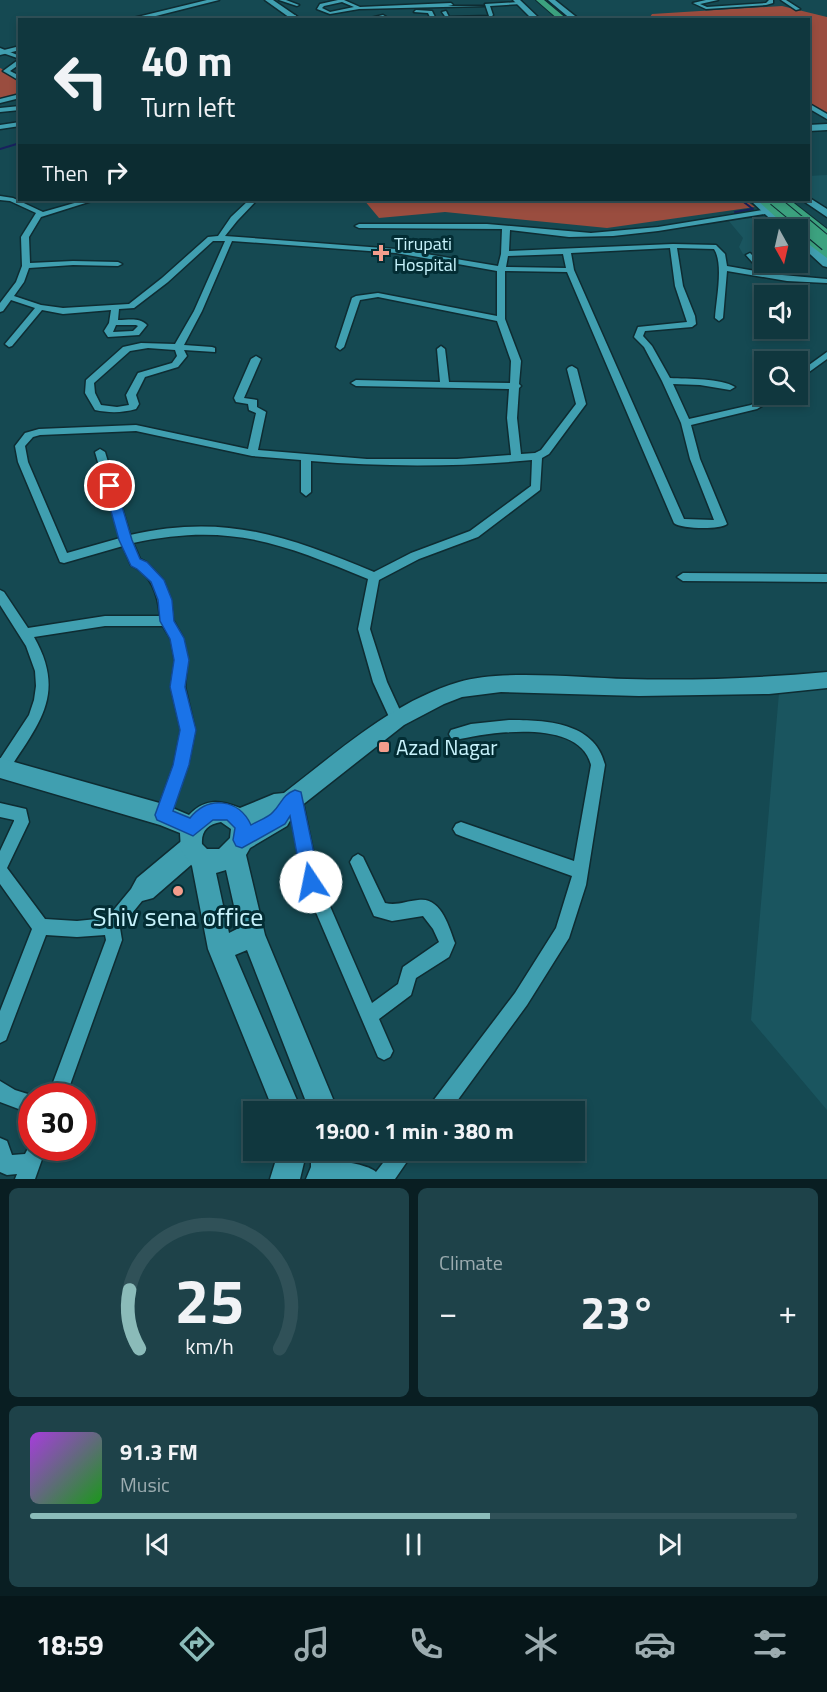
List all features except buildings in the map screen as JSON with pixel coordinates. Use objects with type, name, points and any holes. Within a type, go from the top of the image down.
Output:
[{"type":"main road","points":[[529,0],[550,18]]},
{"type":"main road","points":[[540,0],[562,18]]},
{"type":"main road","points":[[784,201],[827,239]]},
{"type":"main road","points":[[793,201],[827,228]]},
{"type":"main road","points":[[768,203],[827,239]]},
{"type":"main road","points":[[768,203],[827,254]]},
{"type":"main road","points":[[812,241],[827,239]]},
{"type":"street","points":[[268,0],[297,5]]},
{"type":"street","points":[[359,8],[341,0],[326,4],[319,9],[328,13],[359,8],[451,4]]},
{"type":"street","points":[[551,0],[574,18]]},
{"type":"street","points":[[716,0],[695,3],[706,8],[771,3],[769,0]]},
{"type":"street","points":[[748,5],[762,0]]},
{"type":"street","points":[[783,0],[798,9]]},
{"type":"street","points":[[147,18],[219,1]]},
{"type":"street","points":[[280,2],[297,18]]},
{"type":"street","points":[[462,18],[492,17],[487,5],[517,2],[537,18]]},
{"type":"street","points":[[326,4],[335,4],[345,13]]},
{"type":"street","points":[[433,18],[430,12],[417,12],[414,8],[483,10],[482,6]]},
{"type":"street","points":[[334,18],[333,15],[359,8]]},
{"type":"street","points":[[443,9],[448,18]]},
{"type":"street","points":[[1,51],[18,45]]},
{"type":"street","points":[[1,51],[18,48]]},
{"type":"street","points":[[1,51],[18,58]]},
{"type":"street","points":[[18,61],[6,71],[18,78]]},
{"type":"street","points":[[0,101],[18,96]]},
{"type":"street","points":[[810,108],[822,123]]},
{"type":"street","points":[[0,110],[17,109]]},
{"type":"street","points":[[3,124],[17,109]]},
{"type":"street","points":[[3,124],[18,122]]},
{"type":"street","points":[[1,200],[37,208],[40,215]]},
{"type":"street","points":[[0,309],[20,282],[26,266],[25,237],[28,229],[40,215],[88,201]]},
{"type":"street","points":[[178,347],[198,311],[234,219],[252,201]]},
{"type":"street","points":[[808,201],[827,214]]},
{"type":"street","points":[[359,226],[506,227],[548,233],[591,235],[676,227],[768,203],[780,219]]},
{"type":"street","points":[[506,227],[505,254],[501,269],[501,319],[516,361],[512,428],[516,458]]},
{"type":"street","points":[[567,252],[570,270],[680,523],[721,524],[695,459],[686,423],[648,346],[638,337],[641,329],[692,324],[679,286],[676,227]]},
{"type":"street","points":[[9,297],[40,307],[63,311],[115,309],[131,306],[211,239],[396,250],[501,269],[570,270]]},
{"type":"street","points":[[505,254],[678,246],[716,247],[721,254],[723,268],[719,318]]},
{"type":"street","points":[[808,246],[827,263]]},
{"type":"street","points":[[750,255],[769,276]]},
{"type":"street","points":[[26,266],[74,263],[118,264]]},
{"type":"street","points":[[723,268],[769,276],[827,281]]},
{"type":"street","points":[[340,347],[353,303],[361,296],[378,295],[501,319]]},
{"type":"street","points":[[9,344],[40,307]]},
{"type":"street","points":[[113,323],[115,309]]},
{"type":"street","points":[[178,347],[182,356],[175,365],[141,375],[131,394],[133,407],[117,410],[98,408],[90,393],[89,382],[109,368],[124,350],[135,347],[178,347],[212,350]]},
{"type":"street","points":[[441,349],[445,384]]},
{"type":"street","points":[[808,369],[827,355]]},
{"type":"street","points":[[252,453],[261,412],[252,408],[254,402],[239,400],[239,398],[256,359]]},
{"type":"street","points":[[537,456],[536,487],[474,534],[415,556],[374,577],[258,535],[184,531],[148,534],[64,560],[23,462],[20,446],[23,440],[39,432],[136,428],[252,453],[306,458],[367,462],[446,462],[537,456],[545,452],[581,404],[572,369]]},
{"type":"street","points":[[667,381],[700,382],[730,387]]},
{"type":"street","points":[[356,383],[516,386]]},
{"type":"street","points":[[686,423],[754,405]]},
{"type":"street","points":[[100,452],[126,540],[135,562],[142,565],[157,580],[165,600],[167,621],[177,638],[182,660],[178,687],[188,730],[181,765],[163,815]]},
{"type":"street","points":[[306,458],[306,492]]},
{"type":"street","points":[[374,577],[364,629],[380,682],[397,719]]},
{"type":"street","points":[[683,577],[827,578]]},
{"type":"street","points":[[0,595],[26,633],[41,664],[43,683],[41,701],[1,768],[163,815],[213,862],[224,860],[238,838],[279,818],[291,801],[397,719],[437,698],[462,689],[501,684],[662,688],[769,686],[827,680]]},
{"type":"street","points":[[26,633],[105,621],[167,621]]},
{"type":"street","points":[[445,1101],[521,999],[563,932],[578,885],[598,765],[594,750],[575,735],[540,725],[475,728],[456,734]]},
{"type":"street","points":[[291,801],[311,882],[384,1051]]},
{"type":"street","points":[[0,810],[21,814],[22,822],[0,867]]},
{"type":"street","points":[[284,1101],[220,949],[195,846],[200,819],[210,813],[221,811],[232,813],[253,935],[318,1099]]},
{"type":"street","points":[[461,829],[580,871]]},
{"type":"street","points":[[42,927],[77,929],[111,926],[138,895],[147,892],[195,846]]},
{"type":"street","points":[[358,862],[380,910],[391,914],[417,907],[429,909],[439,918],[447,943],[442,951],[409,973],[405,989],[369,1016]]},
{"type":"street","points":[[0,874],[15,888],[42,927]]},
{"type":"street","points":[[62,1083],[114,940],[111,926]]},
{"type":"street","points":[[0,1034],[42,927]]},
{"type":"street","points":[[220,949],[253,935]]},
{"type":"street","points":[[0,1090],[18,1101]]},
{"type":"street","points":[[0,1148],[8,1165],[31,1163]]},
{"type":"street","points":[[285,1179],[290,1161]]},
{"type":"street","points":[[383,1179],[397,1161]]},
{"type":"street","points":[[324,1166],[367,1176],[369,1179]]},
{"type":"shaded area","points":[[782,6],[827,17],[827,115],[810,103],[810,18],[649,18],[652,14]]},
{"type":"shaded area","points":[[0,68],[18,77],[18,94],[0,99]]},
{"type":"shaded area","points":[[827,175],[827,212],[810,199],[810,176]]},
{"type":"shaded area","points":[[365,201],[746,201],[755,207],[607,228],[445,212],[379,218]]},
{"type":"shaded area","points":[[767,217],[769,219],[754,219],[754,252],[743,254],[739,247],[743,238],[728,220]]},
{"type":"shaded area","points":[[827,689],[827,1110],[751,1020],[779,693]]},
{"type":"waterway","points":[[0,149],[18,144]]},
{"type":"waterway","points":[[735,212],[753,209],[742,201]]},
{"type":"place","name":"Tirupati Hospital","points":[[381,253]]},
{"type":"place","name":"Azad Nagar","points":[[384,747]]},
{"type":"place","name":"Shiv sena office","points":[[178,891]]},
{"type":"route","points":[[110,486],[135,562],[142,565],[157,580],[165,600],[167,621],[177,638],[182,660],[178,687],[188,730],[181,765],[163,815],[193,828],[200,819],[210,813],[221,811],[232,813],[239,819],[243,828],[242,840],[279,818],[288,803],[295,798],[311,882]]}]
